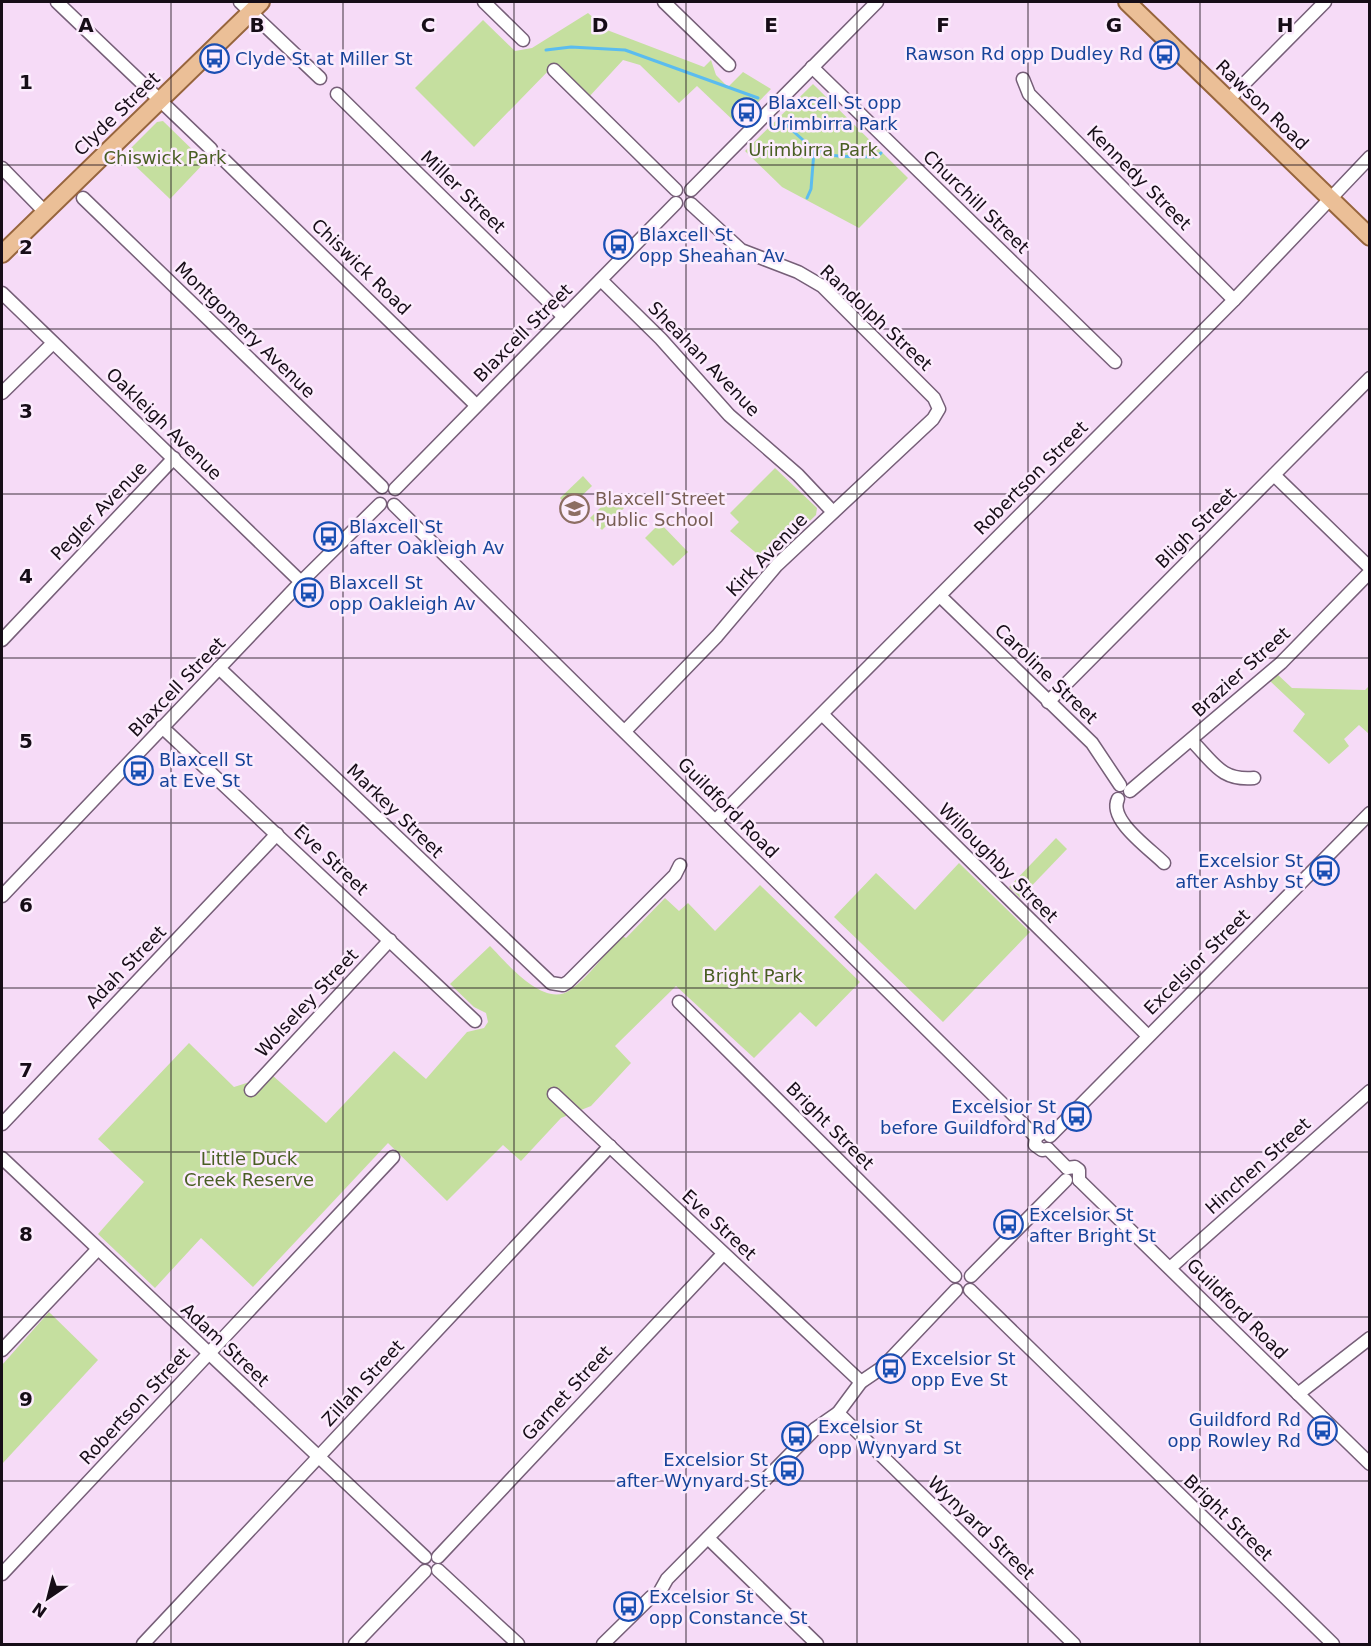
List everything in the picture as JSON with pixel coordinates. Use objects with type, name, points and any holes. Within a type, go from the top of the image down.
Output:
[{"type":"main road","name":"Rawson Road","points":[[1132,3],[1370,237]]},
{"type":"main road","name":"Clyde Street","points":[[2,254],[159,100],[250,5]]},
{"type":"street","name":"Chiswick Road","points":[[57,2],[476,405]]},
{"type":"street","points":[[484,2],[523,40]]},
{"type":"street","points":[[664,2],[729,65]]},
{"type":"street","points":[[691,190],[877,2]]},
{"type":"street","points":[[1229,99],[1325,2]]},
{"type":"street","points":[[250,5],[320,78]]},
{"type":"street","name":"Churchill Street","points":[[812,67],[1114,362]]},
{"type":"street","points":[[554,70],[676,196],[682,206],[691,204],[694,195],[691,190],[683,187],[676,196]]},
{"type":"street","name":"Kennedy Street","points":[[1023,79],[1029,94],[1234,300]]},
{"type":"street","name":"Miller Street","points":[[337,94],[564,317]]},
{"type":"street","name":"Robertson Street","points":[[715,821],[1234,300],[1370,157]]},
{"type":"street","points":[[2,168],[44,211]]},
{"type":"street","name":"Blaxcell Street","points":[[395,489],[601,280],[676,196]]},
{"type":"street","name":"Montgomery Avenue","points":[[83,198],[382,487]]},
{"type":"street","name":"Randolph Street","points":[[691,204],[741,250],[798,272],[822,286],[934,398],[939,409]]},
{"type":"street","name":"Sheahan Avenue","points":[[601,280],[661,339],[729,415],[806,482],[833,512]]},
{"type":"street","name":"Oakleigh Avenue","points":[[2,293],[301,582]]},
{"type":"street","points":[[2,393],[53,343]]},
{"type":"street","name":"Bligh Street","points":[[1048,702],[1370,378]]},
{"type":"street","name":"Kirk Avenue","points":[[625,731],[717,636],[777,565],[933,419],[939,409]]},
{"type":"street","name":"Pegler Avenue","points":[[2,640],[174,459]]},
{"type":"street","points":[[1274,475],[1370,570]]},
{"type":"street","points":[[388,485],[395,489],[398,495],[394,505],[386,507],[380,504],[377,496],[382,487],[388,485]]},
{"type":"street","name":"Blaxcell Street","points":[[2,896],[301,582],[380,504]]},
{"type":"street","name":"Guildford Road","points":[[394,505],[1036,1137]]},
{"type":"street","name":"Brazier Street","points":[[1125,788],[1192,741],[1281,663],[1370,570]]},
{"type":"street","name":"Caroline Street","points":[[940,596],[1096,747],[1113,778],[1125,788]]},
{"type":"street","name":"Markey Street","points":[[219,668],[545,980],[556,986],[568,982],[675,875],[680,865]]},
{"type":"street","name":"Willoughby Street","points":[[823,715],[1148,1036]]},
{"type":"street","name":"Eve Street","points":[[162,727],[475,1021]]},
{"type":"street","points":[[1192,741],[1227,776],[1235,779],[1254,778]]},
{"type":"street","points":[[1125,788],[1115,793],[1118,798],[1116,809],[1120,819],[1164,862]]},
{"type":"street","name":"Excelsior Street","points":[[1050,1136],[1370,813]]},
{"type":"street","name":"Adah Street","points":[[2,1124],[277,834]]},
{"type":"street","name":"Wolseley Street","points":[[251,1090],[390,940]]},
{"type":"street","name":"Bright Street","points":[[679,1002],[955,1276]]},
{"type":"street","name":"Hinchen Street","points":[[1170,1268],[1370,1091]]},
{"type":"street","name":"Eve Street","points":[[554,1094],[861,1382]]},
{"type":"street","points":[[1042,1133],[1050,1136],[1052,1144],[1048,1149],[1037,1148],[1036,1137],[1042,1133]]},
{"type":"street","name":"Zillah Street","points":[[143,1644],[610,1146]]},
{"type":"street","name":"Guildford Road","points":[[1048,1149],[1070,1176],[1170,1268],[1370,1464]]},
{"type":"street","name":"Robertson Street","points":[[2,1574],[393,1157]]},
{"type":"street","name":"Adam Street","points":[[2,1158],[425,1557]]},
{"type":"street","points":[[971,1276],[1070,1176]]},
{"type":"street","points":[[2,1350],[98,1250]]},
{"type":"street","name":"Garnet Street","points":[[438,1564],[723,1254]]},
{"type":"street","points":[[963,1272],[971,1276],[974,1283],[970,1290],[963,1293],[956,1290],[953,1283],[955,1276],[963,1272]]},
{"type":"street","points":[[603,1644],[651,1597],[658,1595],[667,1580],[708,1538],[815,1429],[838,1413],[861,1382],[883,1367],[956,1290]]},
{"type":"street","name":"Bright Street","points":[[970,1290],[1333,1644]]},
{"type":"street","points":[[1298,1394],[1370,1338]]},
{"type":"street","name":"Wynyard Street","points":[[838,1413],[1074,1644]]},
{"type":"street","points":[[708,1538],[817,1644]]},
{"type":"street","points":[[425,1571],[422,1565],[425,1557],[430,1554],[518,1644]]},
{"type":"street","points":[[425,1571],[434,1573],[438,1564]]},
{"type":"street","points":[[355,1644],[425,1571]]},
{"type":"green space","points":[[588,13],[607,30],[704,67],[711,60],[716,75],[728,87],[743,72],[771,89],[737,124],[697,86],[679,103],[640,65],[623,60],[588,98],[553,66],[474,147],[415,88],[483,20],[515,51],[532,48]]},
{"type":"green space","name":"Urimbirra Park","points":[[813,84],[908,178],[859,228],[782,187],[745,151]]},
{"type":"green space","name":"Chiswick Park","points":[[163,121],[205,162],[170,199],[124,155],[157,122]]},
{"type":"green space","points":[[775,468],[817,508],[816,515],[767,562],[730,531],[739,522],[730,513]]},
{"type":"green space","points":[[583,476],[592,486],[569,508],[560,498]]},
{"type":"green space","points":[[612,496],[624,508],[602,530],[590,518]]},
{"type":"green space","points":[[660,523],[688,552],[673,566],[645,538]]},
{"type":"green space","points":[[1277,674],[1292,688],[1365,690],[1369,686],[1369,734],[1359,725],[1344,739],[1349,746],[1329,764],[1293,731],[1305,714],[1270,681]]},
{"type":"green space","points":[[1056,838],[1067,849],[1020,898],[1009,887]]},
{"type":"green space","points":[[959,863],[1030,932],[943,1022],[834,917],[876,873],[915,910]]},
{"type":"green space","name":"Little Duck Creek Reserve","points":[[760,885],[860,982],[816,1027],[800,1012],[754,1058],[676,986],[615,1046],[631,1063],[591,1106],[561,1118],[521,1161],[503,1145],[447,1201],[388,1143],[253,1287],[201,1238],[155,1288],[98,1234],[144,1182],[98,1139],[189,1043],[234,1087],[272,1075],[326,1123],[394,1051],[426,1079],[467,1032],[484,1028],[488,1022],[486,1013],[474,1007],[450,984],[490,946],[515,972],[537,989],[560,994],[570,990],[584,978],[622,936],[626,938],[665,898],[679,911],[688,903],[715,931]]},
{"type":"green space","points":[[49,1312],[98,1360],[2,1464],[2,1365]]},
{"type":"waterway","points":[[546,50],[571,47],[625,50],[758,98]]},
{"type":"waterway","points":[[781,120],[806,142],[823,153],[876,157],[881,153]]},
{"type":"waterway","points":[[807,198],[811,189],[814,151]]},
{"type":"place","name":"Rawson Rd opp Dudley Rd","points":[[1164,54]]},
{"type":"place","name":"Clyde St at Miller St","points":[[214,59]]},
{"type":"place","name":"Blaxcell St opp Urimbirra Park","points":[[747,113]]},
{"type":"place","name":"Blaxcell St opp Sheahan Av","points":[[618,245]]},
{"type":"place","name":"Blaxcell Street Public School","points":[[574,509]]},
{"type":"place","name":"Blaxcell St after Oakleigh Av","points":[[328,537]]},
{"type":"place","name":"Blaxcell St opp Oakleigh Av","points":[[308,593]]},
{"type":"place","name":"Blaxcell St at Eve St","points":[[138,770]]},
{"type":"place","name":"Excelsior St after Ashby St","points":[[1324,871]]},
{"type":"place","name":"Excelsior St before Guildford Rd","points":[[1077,1117]]},
{"type":"place","name":"Excelsior St after Bright St","points":[[1008,1225]]},
{"type":"place","name":"Excelsior St opp Eve St","points":[[890,1369]]},
{"type":"place","name":"Guildford Rd opp Rowley Rd","points":[[1322,1430]]},
{"type":"place","name":"Excelsior St opp Wynyard St","points":[[797,1437]]},
{"type":"place","name":"Excelsior St after Wynyard St","points":[[789,1470]]},
{"type":"place","name":"Excelsior St opp Constance St","points":[[628,1607]]},
{"type":"park label","name":"Bright Park","points":[[753,976]]}]
